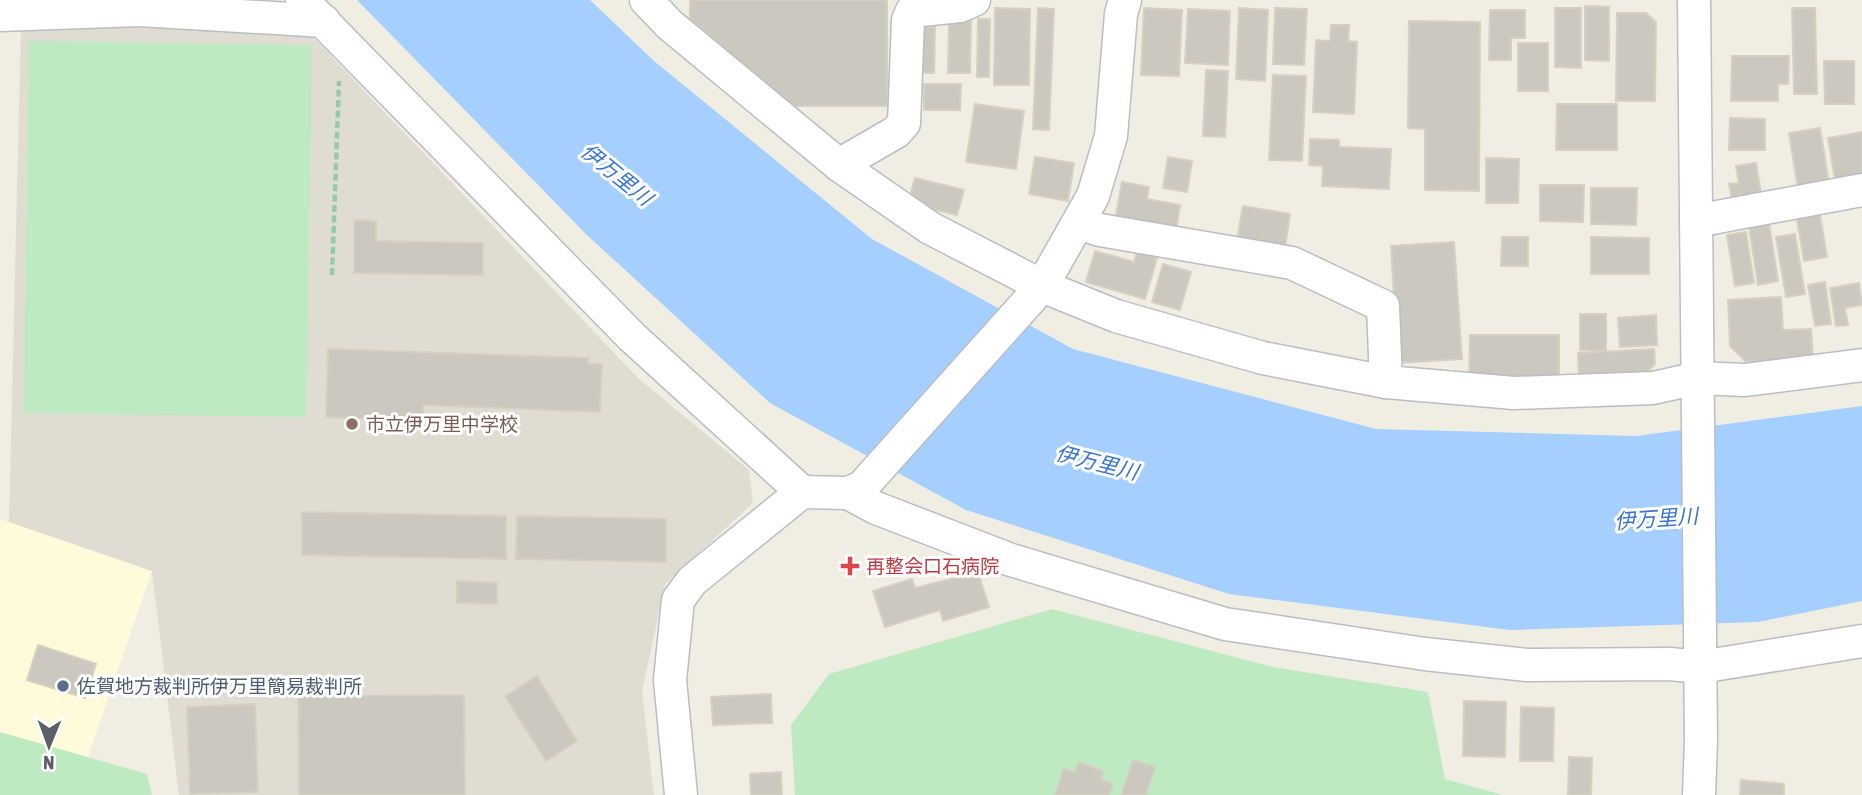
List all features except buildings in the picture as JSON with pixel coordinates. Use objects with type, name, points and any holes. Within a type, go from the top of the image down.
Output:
[{"type":"street","points":[[646,0],[670,25],[839,164],[930,228],[1036,293],[1249,354],[1386,382],[1514,393],[1698,388],[1862,365]]},
{"type":"street","points":[[839,164],[896,132],[904,123],[908,20],[912,11],[960,6],[974,0]]},
{"type":"street","points":[[855,490],[1036,293],[1093,196],[1111,136],[1121,14],[1125,0]]},
{"type":"street","points":[[1694,0],[1699,795]]},
{"type":"street","points":[[0,15],[139,10],[313,11],[632,337],[802,492]]},
{"type":"street","points":[[1696,221],[1862,190]]},
{"type":"street","points":[[1078,223],[1100,230],[1292,263],[1383,306],[1386,382]]},
{"type":"street","points":[[681,795],[670,680],[678,600],[692,581],[802,492],[855,490],[876,508],[1011,560],[1225,624],[1425,654],[1527,665],[1670,664],[1862,641]]},
{"type":"path","points":[[331,275],[340,65],[349,48]]},
{"type":"shaded area","name":"市立伊万里中学校","points":[[136,18],[311,35],[638,378],[749,470],[753,503],[665,584],[642,692],[654,795],[179,795],[152,571],[9,522],[21,25]]},
{"type":"shaded area","points":[[0,519],[152,571],[81,777],[0,749]]},
{"type":"green space","points":[[29,41],[312,45],[306,417],[24,413]]},
{"type":"green space","points":[[1052,609],[1273,667],[1428,692],[1445,779],[1503,795],[795,795],[791,725],[829,674]]},
{"type":"green space","points":[[0,732],[147,774],[152,795],[0,795]]},
{"type":"water","name":"伊万里川","points":[[357,0],[590,0],[654,61],[872,239],[1073,349],[1376,429],[1636,436],[1862,406],[1862,601],[1758,622],[1510,630],[1229,594],[966,510],[770,403],[587,235]]},
{"type":"place","name":"市立伊万里中学校","points":[[352,424]]},
{"type":"place","name":"再整会口石病院","points":[[850,566]]},
{"type":"place","name":"佐賀地方裁判所伊万里簡易裁判所","points":[[63,686]]}]
